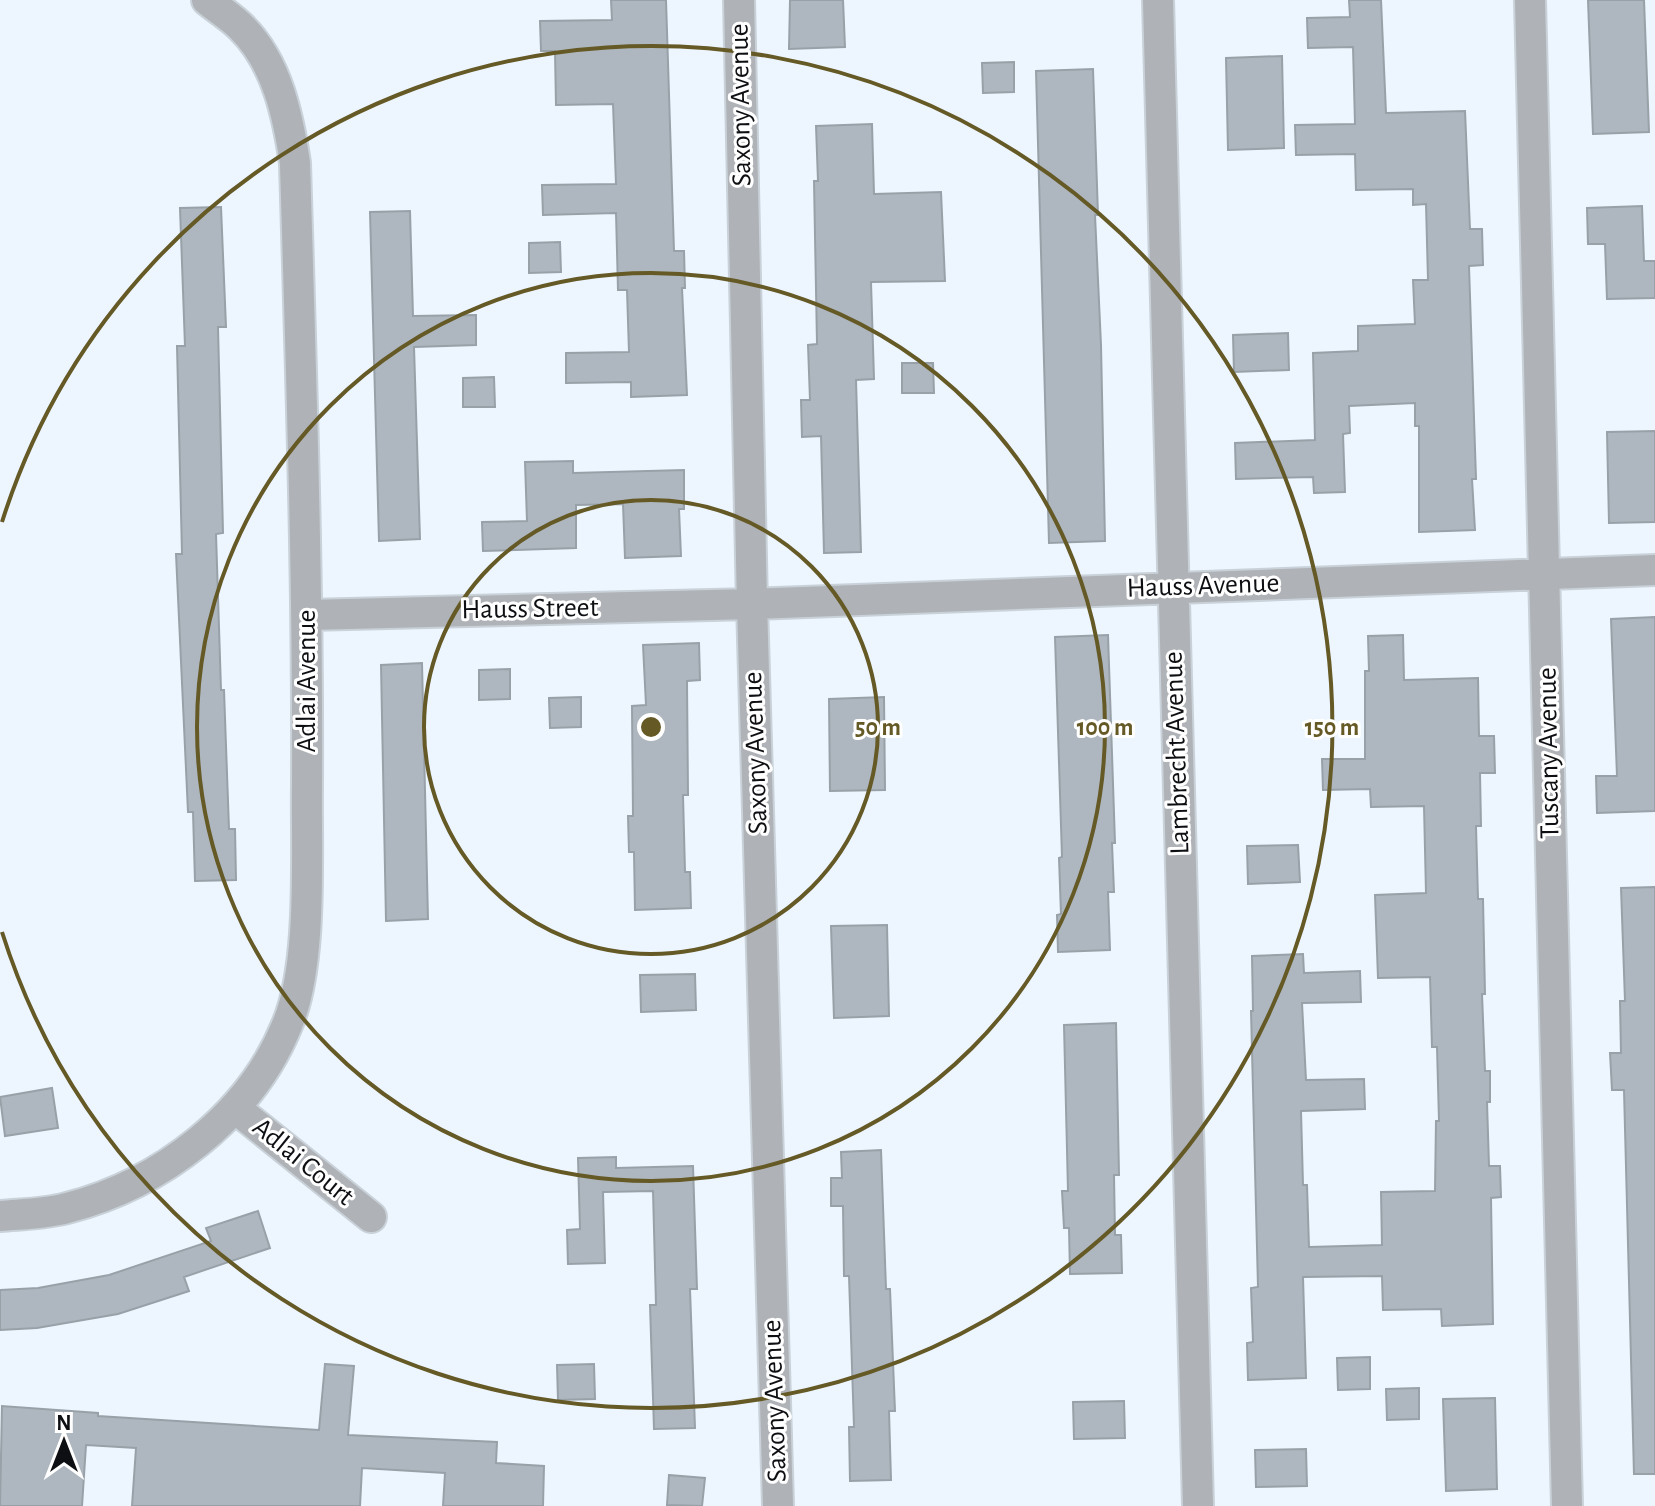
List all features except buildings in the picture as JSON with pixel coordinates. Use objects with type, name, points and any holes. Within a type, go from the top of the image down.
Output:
[{"type":"street","name":"Adlai Avenue","points":[[0,1216],[65,1209],[133,1185],[185,1153],[235,1108],[266,1068],[288,1023],[300,973],[305,898],[308,615],[295,163],[279,91],[252,40],[241,27],[207,0]]},
{"type":"street","name":"Saxony Avenue","points":[[739,0],[752,604],[778,1506]]},
{"type":"street","name":"Lambrecht Avenue","points":[[1158,0],[1198,1506]]},
{"type":"street","name":"Tuscany Avenue","points":[[1530,0],[1567,1506]]},
{"type":"street","name":"Hauss Avenue","points":[[752,604],[1655,570]]},
{"type":"street","name":"Hauss Street","points":[[308,615],[752,604]]},
{"type":"street","name":"Adlai Court","points":[[235,1108],[371,1217]]}]
